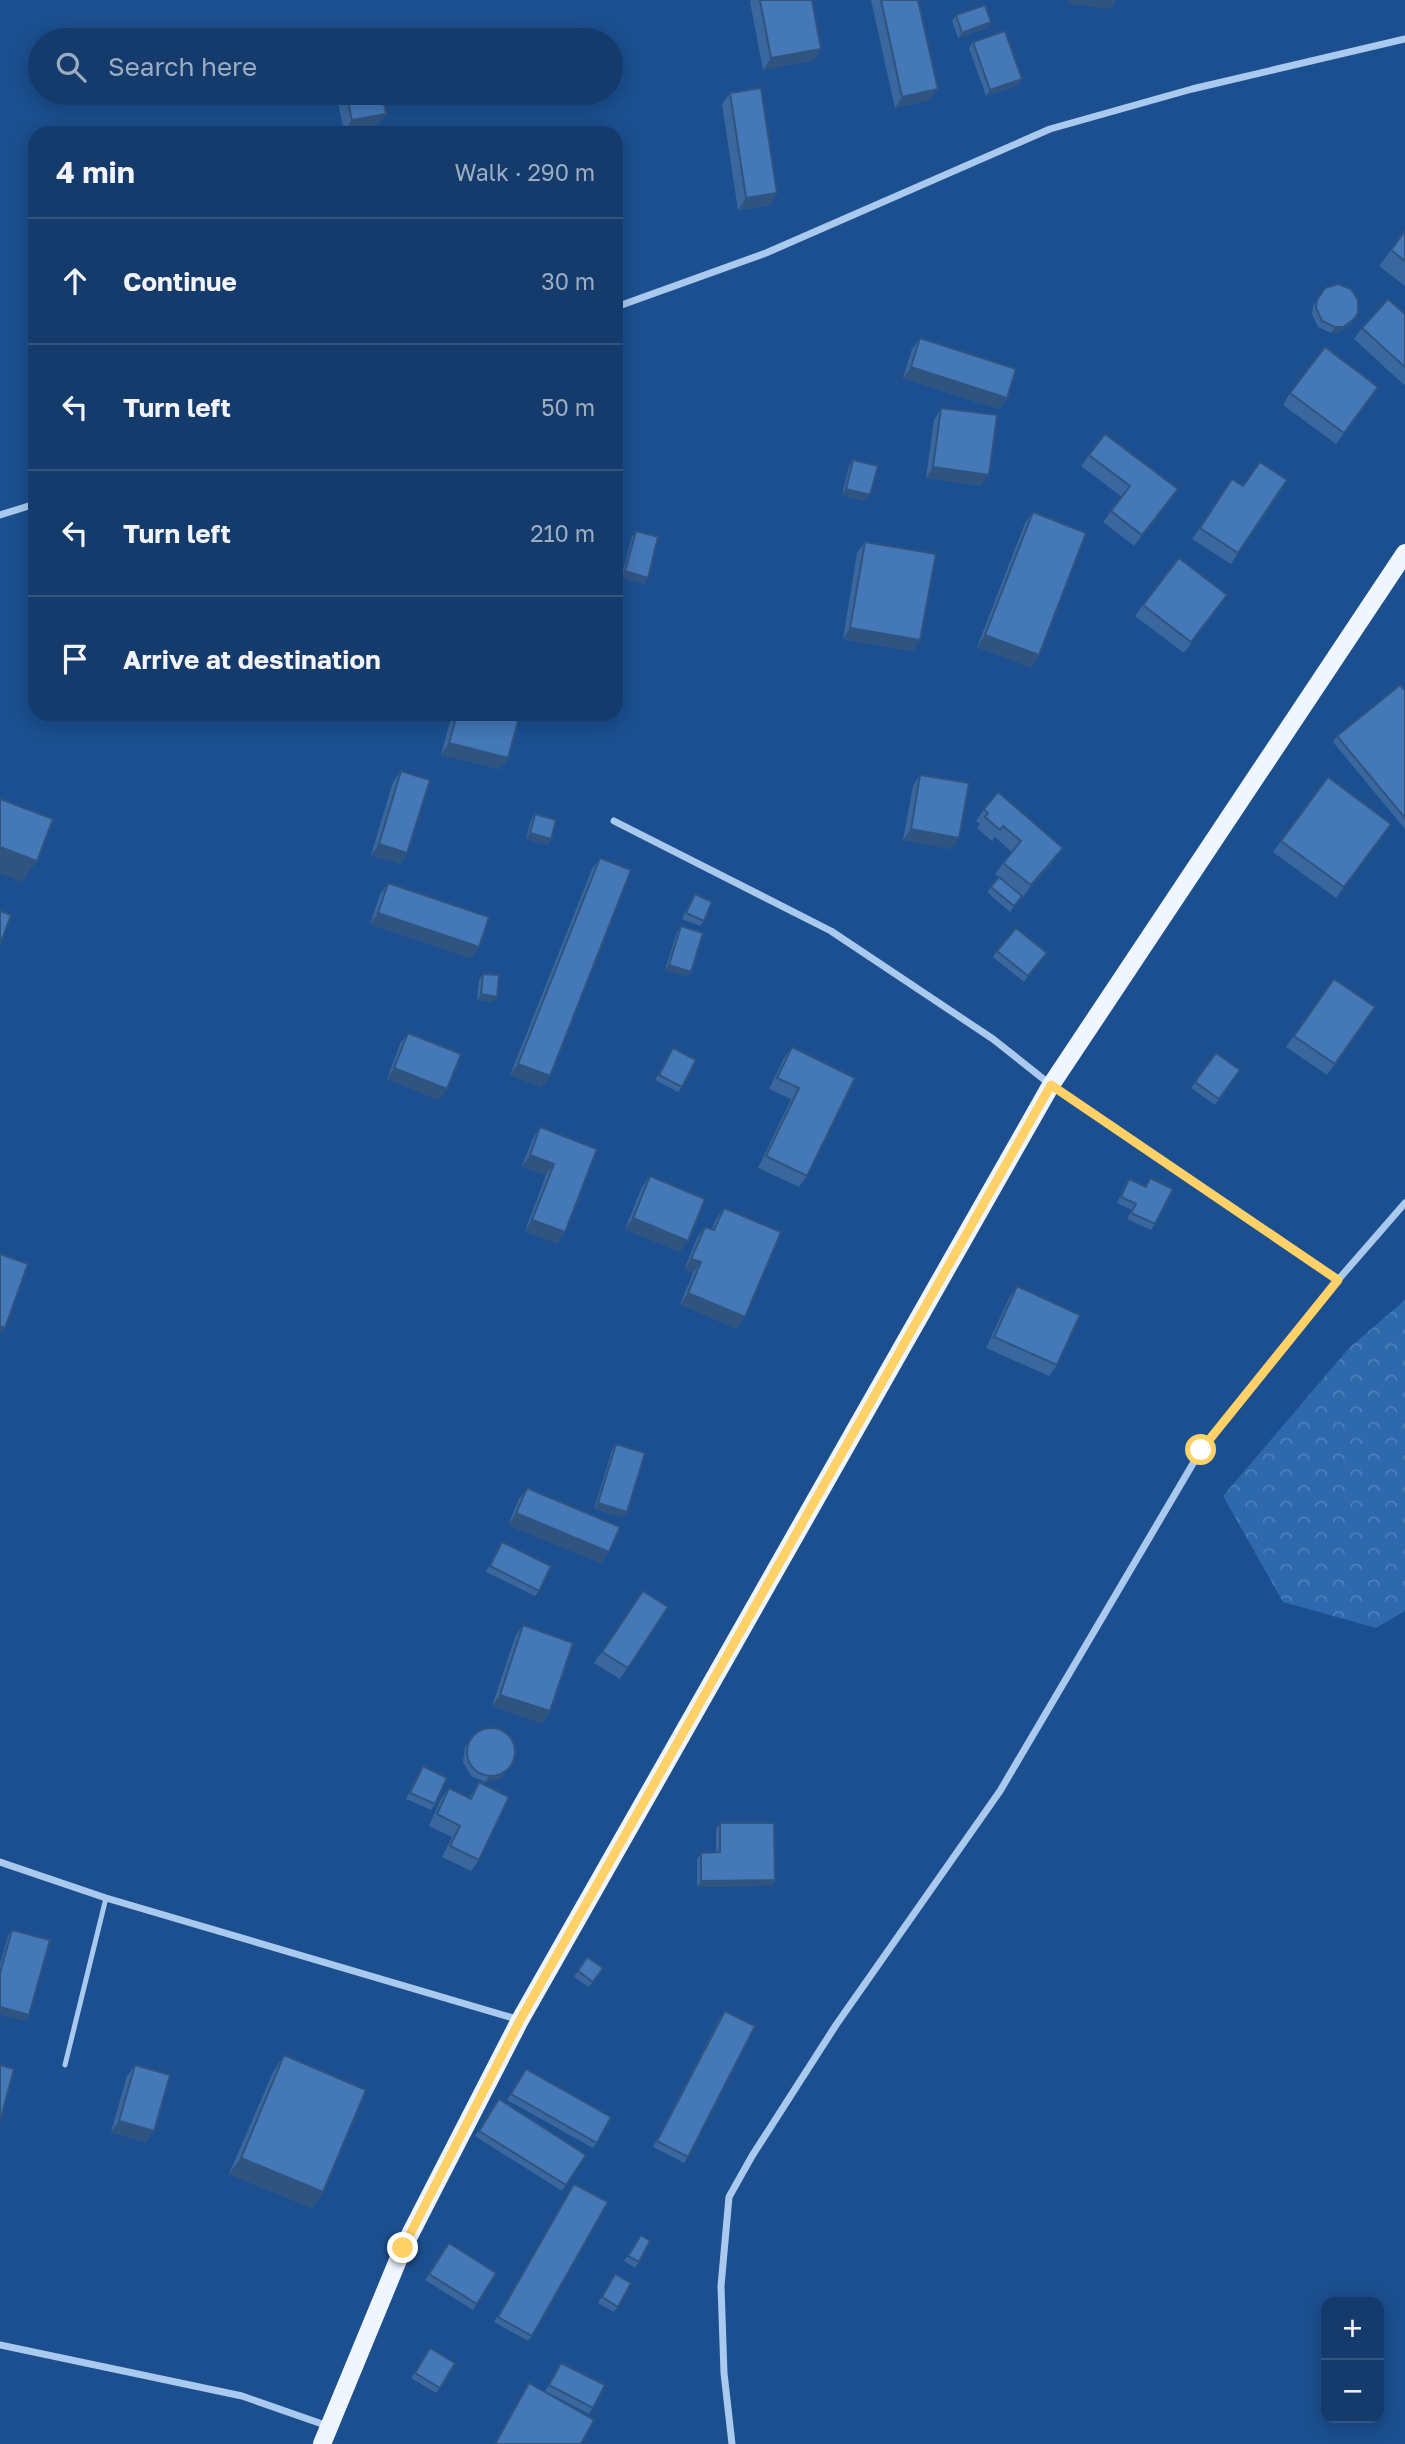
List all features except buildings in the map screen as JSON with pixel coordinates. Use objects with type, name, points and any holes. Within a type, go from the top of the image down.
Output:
[{"type":"main road","points":[[322,2444],[403,2248],[520,2020],[1051,1085],[1405,553]]},
{"type":"street","points":[[623,304],[766,253],[1050,129],[1192,89],[1405,38]]},
{"type":"street","points":[[0,515],[28,506]]},
{"type":"street","points":[[614,821],[831,931],[993,1039],[1051,1085],[1338,1280]]},
{"type":"street","points":[[733,2444],[724,2373],[721,2286],[729,2197],[752,2155],[836,2025],[1000,1791],[1201,1450],[1338,1280],[1405,1203]]},
{"type":"street","points":[[0,1862],[106,1898],[520,2020]]},
{"type":"street","points":[[0,2346],[242,2396],[328,2426]]},
{"type":"lane","points":[[65,2065],[106,1898]]},
{"type":"green space","points":[[1405,1300],[1405,1611],[1376,1628],[1283,1602],[1223,1496],[1349,1348]]},
{"type":"route","points":[[403,2248],[520,2020],[1051,1085],[1338,1280],[1201,1450]]}]
